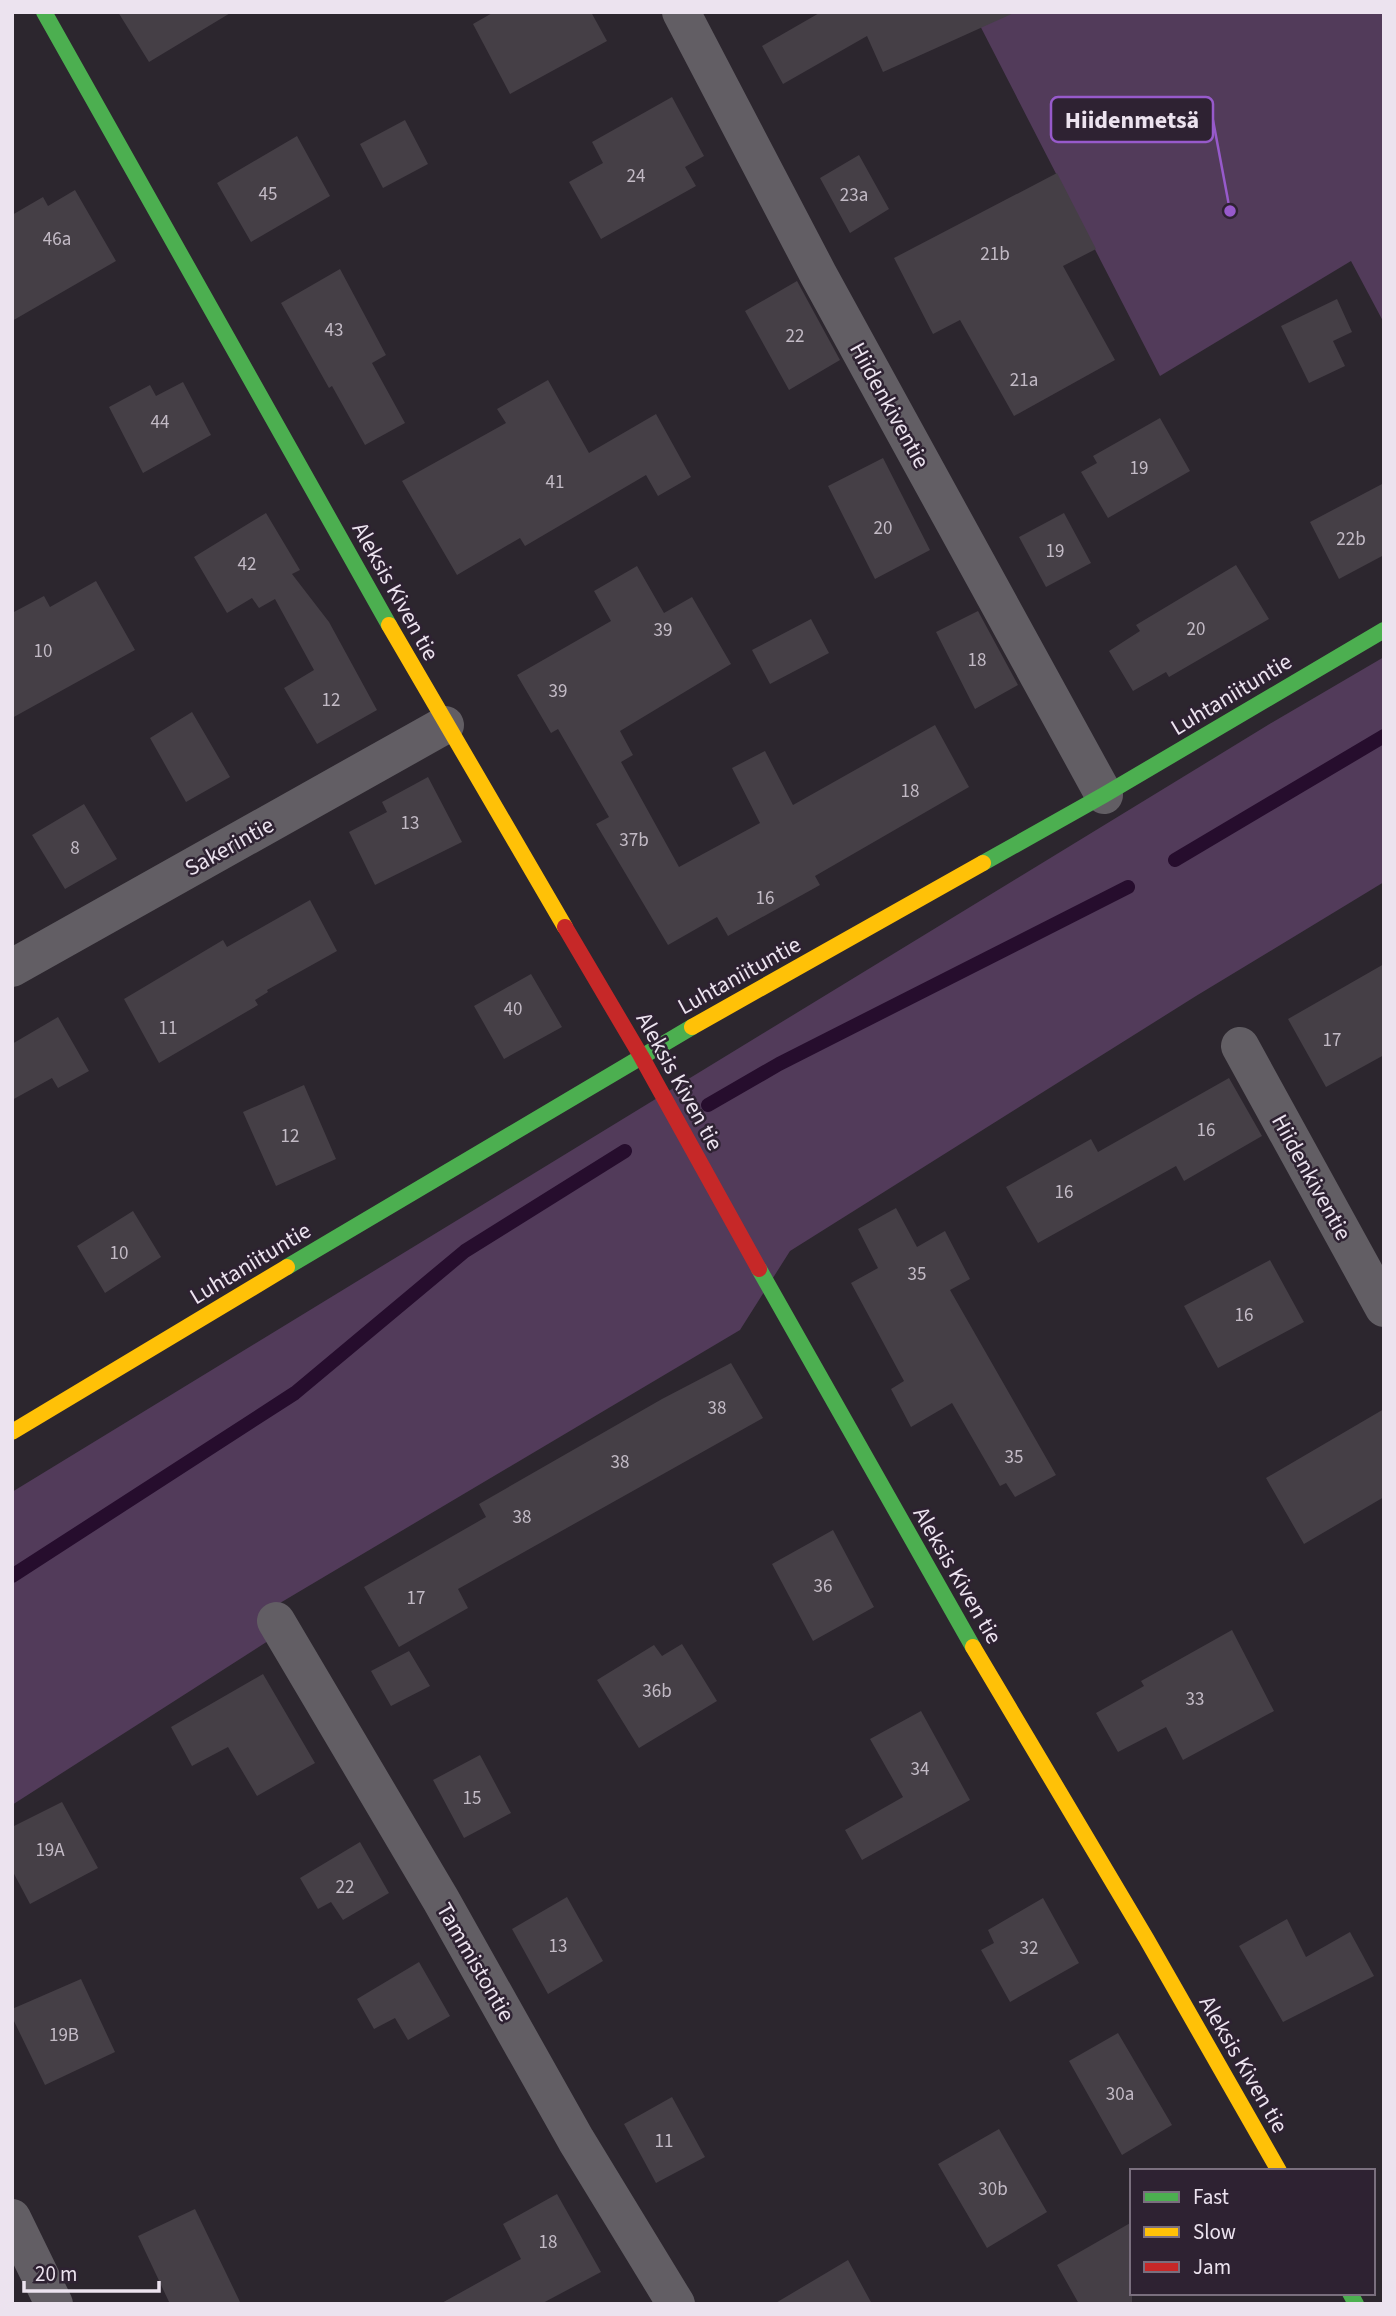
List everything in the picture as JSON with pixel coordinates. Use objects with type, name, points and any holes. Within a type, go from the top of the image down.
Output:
[{"type":"street","name":"Aleksis Kiven tie","points":[[44,12],[445,725],[641,1056],[853,1439],[1146,1938],[1278,2169]]},
{"type":"street","name":"Hiidenkiventie","points":[[681,12],[825,286],[1104,794]]},
{"type":"street","name":"Luhtaniituntie","points":[[12,1432],[641,1056],[1104,794],[1384,630]]},
{"type":"street","name":"Sakerintie","points":[[12,968],[445,725]]},
{"type":"street","name":"Hiidenkiventie","points":[[1240,1046],[1384,1308]]},
{"type":"street","name":"Tammistontie","points":[[276,1621],[441,1900],[576,2140],[676,2304]]},
{"type":"street","points":[[12,2218],[54,2304]]},
{"type":"shaded area","points":[[973,12],[1384,12],[1384,323],[1351,261],[1160,376]]},
{"type":"shaded area","points":[[1384,657],[1384,882],[1196,996],[790,1251],[740,1330],[280,1603],[268,1641],[12,1805],[12,1492],[1273,722]]},
{"type":"building","points":[[118,12],[232,12],[149,62]]},
{"type":"building","points":[[494,12],[591,12],[607,41],[510,94],[473,24]]},
{"type":"building","points":[[821,12],[1016,12],[883,72],[867,36],[783,84],[762,46]]},
{"type":"building","points":[[672,97],[704,156],[685,167],[696,186],[601,239],[569,182],[603,163],[592,142]]},
{"type":"building","points":[[405,120],[428,164],[383,188],[360,144]]},
{"type":"building","points":[[297,136],[330,196],[251,242],[217,183]]},
{"type":"building","points":[[859,155],[889,209],[850,233],[820,178]]},
{"type":"building","points":[[1057,173],[1096,249],[1063,266],[1115,360],[1014,416],[960,320],[933,334],[894,258]]},
{"type":"building","points":[[75,190],[116,261],[12,321],[12,215],[43,197],[48,206]]},
{"type":"building","points":[[340,269],[386,355],[372,363],[405,423],[365,445],[281,303]]},
{"type":"building","points":[[797,281],[840,360],[789,390],[745,311]]},
{"type":"building","points":[[1337,299],[1352,332],[1333,341],[1345,366],[1309,383],[1281,326]]},
{"type":"building","points":[[548,380],[589,453],[656,414],[691,477],[658,496],[646,475],[525,546],[520,538],[457,575],[402,481],[506,423],[497,409]]},
{"type":"building","points":[[183,382],[211,435],[143,473],[109,407],[150,385],[156,396]]},
{"type":"building","points":[[1160,418],[1190,471],[1108,518],[1081,472],[1097,463],[1093,456]]},
{"type":"building","points":[[883,458],[930,550],[875,579],[828,486]]},
{"type":"building","points":[[1384,483],[1384,555],[1339,579],[1310,522]]},
{"type":"building","points":[[266,513],[300,570],[292,574],[329,622],[377,710],[317,744],[284,688],[314,670],[275,599],[259,608],[252,598],[227,613],[194,557]]},
{"type":"building","points":[[1064,513],[1091,563],[1046,587],[1019,537]]},
{"type":"building","points":[[1236,565],[1269,619],[1169,677],[1166,672],[1133,691],[1109,651],[1140,631],[1136,625]]},
{"type":"building","points":[[637,566],[664,613],[692,597],[731,664],[620,731],[633,755],[621,762],[679,867],[760,823],[732,768],[765,751],[793,805],[935,725],[969,787],[815,876],[820,885],[728,936],[717,917],[668,945],[596,824],[609,817],[558,729],[551,733],[517,675],[611,621],[594,591]]},
{"type":"building","points":[[96,581],[135,650],[12,718],[12,613],[44,596],[50,607]]},
{"type":"building","points":[[978,611],[1018,685],[975,709],[936,632]]},
{"type":"building","points":[[811,619],[829,653],[770,684],[752,650]]},
{"type":"building","points":[[192,712],[230,777],[186,802],[150,738]]},
{"type":"building","points":[[428,777],[462,842],[375,885],[349,832],[387,812],[382,802]]},
{"type":"building","points":[[84,804],[117,859],[65,889],[32,835]]},
{"type":"building","points":[[310,900],[337,951],[267,990],[268,992],[255,1000],[258,1005],[159,1063],[124,999],[223,940],[227,947]]},
{"type":"building","points":[[1384,964],[1384,1055],[1326,1087],[1288,1019]]},
{"type":"building","points":[[531,974],[562,1027],[504,1059],[474,1006]]},
{"type":"building","points":[[58,1017],[89,1071],[58,1088],[52,1078],[12,1100],[12,1044]]},
{"type":"building","points":[[1229,1078],[1262,1136],[1184,1181],[1176,1166],[1038,1243],[1006,1187],[1091,1139],[1098,1152]]},
{"type":"building","points":[[304,1085],[336,1159],[276,1186],[243,1112]]},
{"type":"building","points":[[896,1208],[917,1247],[945,1231],[970,1279],[950,1290],[1056,1475],[1015,1497],[1006,1483],[1000,1486],[952,1403],[911,1427],[891,1389],[904,1381],[851,1283],[878,1268],[858,1229]]},
{"type":"building","points":[[133,1211],[161,1257],[105,1293],[77,1246]]},
{"type":"building","points":[[1270,1260],[1304,1322],[1218,1368],[1184,1306]]},
{"type":"building","points":[[731,1363],[763,1418],[458,1589],[468,1608],[399,1647],[364,1587],[486,1517],[479,1504],[662,1399]]},
{"type":"building","points":[[1384,1409],[1384,1497],[1304,1544],[1266,1478]]},
{"type":"building","points":[[833,1530],[874,1607],[813,1641],[772,1564]]},
{"type":"building","points":[[1232,1630],[1274,1711],[1183,1760],[1166,1727],[1118,1752],[1096,1713],[1144,1686],[1141,1681]]},
{"type":"building","points":[[682,1644],[717,1701],[639,1748],[597,1680],[654,1645],[662,1656]]},
{"type":"building","points":[[409,1651],[430,1686],[391,1706],[371,1671]]},
{"type":"building","points":[[263,1674],[315,1763],[257,1796],[228,1747],[192,1766],[171,1727]]},
{"type":"building","points":[[921,1711],[970,1800],[862,1860],[845,1830],[903,1797],[870,1739]]},
{"type":"building","points":[[480,1755],[511,1813],[464,1838],[433,1780]]},
{"type":"building","points":[[62,1802],[98,1868],[30,1904],[12,1870],[12,1827]]},
{"type":"building","points":[[360,1842],[389,1893],[343,1920],[331,1902],[318,1909],[300,1878]]},
{"type":"building","points":[[567,1897],[603,1961],[548,1994],[512,1929]]},
{"type":"building","points":[[1043,1898],[1079,1963],[1010,2002],[981,1950],[994,1943],[988,1930]]},
{"type":"building","points":[[1287,1919],[1306,1957],[1350,1932],[1374,1976],[1283,2022],[1239,1946]]},
{"type":"building","points":[[419,1962],[450,2016],[408,2040],[395,2018],[374,2029],[357,1999]]},
{"type":"building","points":[[81,1979],[115,2052],[45,2085],[12,2017],[12,2009]]},
{"type":"building","points":[[1118,2033],[1172,2125],[1122,2155],[1069,2061]]},
{"type":"building","points":[[672,2097],[705,2157],[656,2183],[624,2124]]},
{"type":"building","points":[[999,2129],[1047,2212],[987,2248],[938,2164]]},
{"type":"building","points":[[557,2194],[601,2272],[541,2304],[440,2304],[521,2259],[503,2224]]},
{"type":"building","points":[[195,2209],[241,2304],[170,2304],[138,2236]]},
{"type":"building","points":[[1130,2223],[1132,2304],[1079,2304],[1057,2265]]},
{"type":"building","points":[[848,2260],[872,2304],[774,2304]]},
{"type":"waterway","points":[[1175,860],[1384,736]]},
{"type":"waterway","points":[[708,1105],[779,1064],[1128,887]]},
{"type":"waterway","points":[[12,1576],[295,1393],[465,1251],[625,1151]]},
{"type":"traffic: fast","points":[[44,12],[389,625]]},
{"type":"traffic: fast","points":[[983,863],[1384,630]]},
{"type":"traffic: fast","points":[[287,1267],[692,1027]]},
{"type":"traffic: fast","points":[[759,1269],[973,1647]]},
{"type":"traffic: fast","points":[[1351,2295],[1356,2304]]},
{"type":"traffic: slow","points":[[389,625],[565,927]]},
{"type":"traffic: slow","points":[[692,1027],[983,863]]},
{"type":"traffic: slow","points":[[12,1432],[287,1267]]},
{"type":"traffic: slow","points":[[973,1647],[1146,1938],[1278,2169]]},
{"type":"traffic: jam","points":[[565,927],[641,1056],[759,1269]]},
{"type":"place","name":"Hiidenmetsä","points":[[1230,211]]}]
